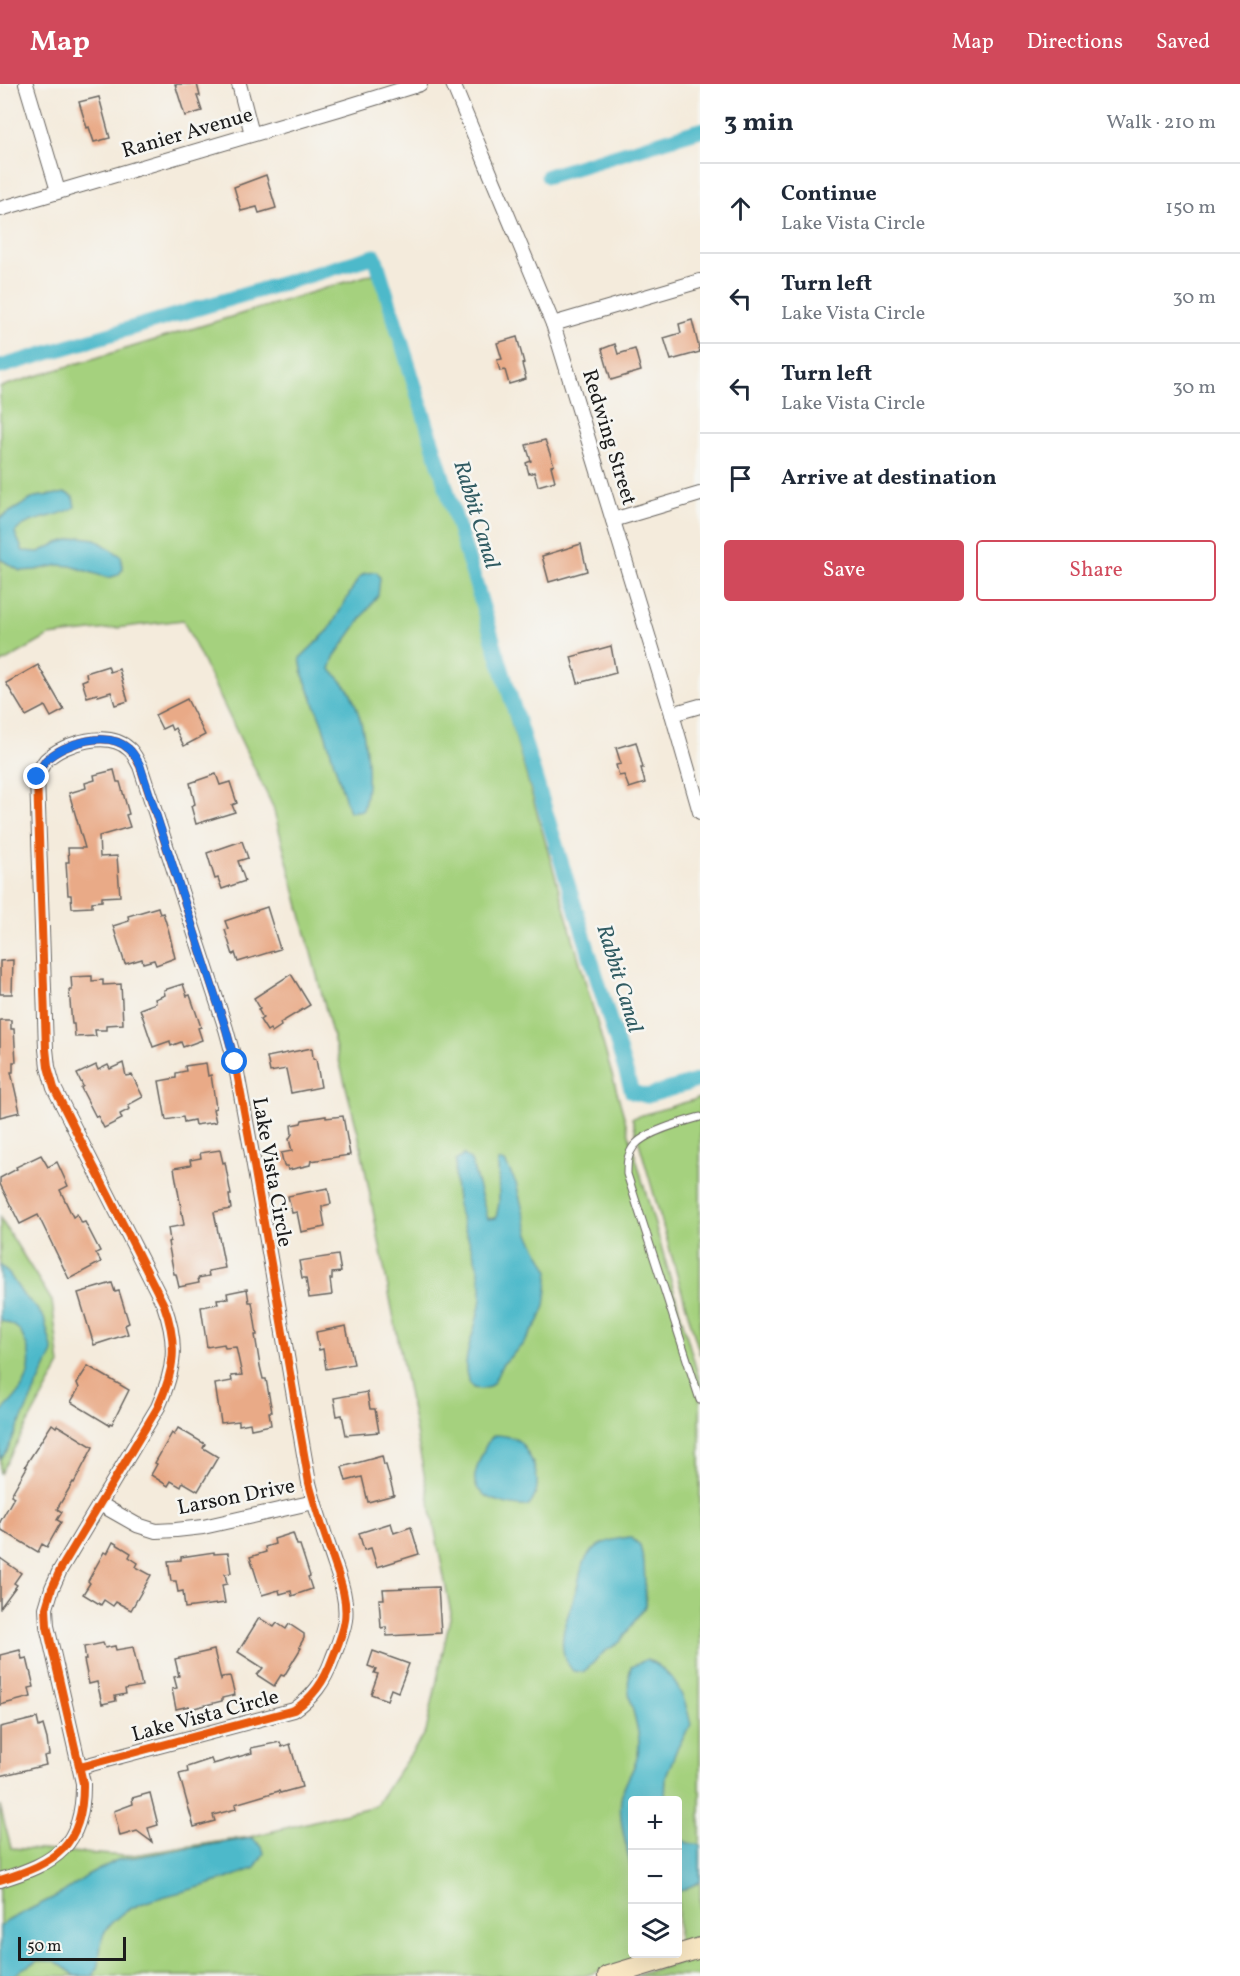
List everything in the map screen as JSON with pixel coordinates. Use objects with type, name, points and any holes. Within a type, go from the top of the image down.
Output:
[{"type":"main road","points":[[608,1976],[700,1948]]},
{"type":"street","points":[[26,84],[58,191]]},
{"type":"street","points":[[239,84],[252,134]]},
{"type":"street","name":"Ranier Avenue","points":[[0,209],[420,84]]},
{"type":"street","name":"Redwing Street","points":[[453,84],[553,324],[700,812]]},
{"type":"street","points":[[553,324],[700,281]]},
{"type":"street","points":[[613,520],[700,494]]},
{"type":"street","points":[[672,714],[700,706]]},
{"type":"street","name":"Lake Vista Circle","points":[[0,1880],[43,1865],[58,1855],[71,1840],[79,1822],[83,1802],[83,1783],[50,1643],[46,1608],[60,1570],[158,1407],[169,1383],[173,1363],[170,1323],[164,1305],[59,1098],[48,1067],[37,777],[44,762],[58,751],[96,739],[115,740],[130,750],[140,765],[226,1029],[235,1062],[314,1502],[341,1584],[345,1601],[345,1621],[327,1674],[308,1700],[294,1710],[80,1767]]},
{"type":"street","name":"Larson Drive","points":[[100,1504],[137,1525],[156,1531],[203,1527],[314,1502]]},
{"type":"lane","points":[[700,1117],[646,1137],[634,1146],[627,1160],[627,1174],[700,1400]]},
{"type":"green space","points":[[382,271],[700,1382],[700,1940],[682,1946],[682,1796],[628,1796],[628,1958],[644,1958],[584,1976],[0,1976],[0,1806],[11,1848],[126,1856],[249,1837],[375,1806],[426,1732],[451,1613],[358,1133],[273,807],[183,620],[49,636],[0,664],[0,387]]},
{"type":"green space","points":[[700,1098],[700,1355],[632,1118]]},
{"type":"green space","points":[[0,1218],[52,1301],[60,1365],[0,1474]]},
{"type":"green space","points":[[700,1956],[700,1976],[634,1976]]},
{"type":"water","points":[[66,493],[73,497],[75,507],[26,524],[15,533],[23,551],[39,552],[58,543],[80,537],[95,539],[121,556],[123,569],[118,575],[108,578],[71,566],[59,565],[20,571],[0,559],[0,518],[35,497]]},
{"type":"water","points":[[377,572],[380,578],[378,595],[334,657],[330,669],[351,694],[364,736],[366,751],[367,782],[363,810],[349,812],[322,723],[303,675],[300,658],[329,630],[359,577],[366,573]]},
{"type":"water","points":[[464,1155],[471,1161],[488,1219],[496,1218],[499,1203],[498,1161],[505,1162],[516,1183],[529,1234],[549,1271],[545,1306],[539,1321],[525,1342],[502,1365],[494,1382],[489,1387],[481,1389],[473,1388],[467,1378],[466,1367],[480,1305],[481,1286],[456,1193],[456,1161]]},
{"type":"water","points":[[0,1265],[44,1318],[53,1352],[7,1451],[0,1459],[0,1413],[25,1382],[30,1364],[26,1344],[20,1331],[13,1325],[0,1320]]},
{"type":"water","points":[[495,1435],[507,1436],[519,1441],[531,1459],[536,1472],[537,1486],[529,1506],[489,1498],[478,1488],[475,1479],[476,1470],[486,1446]]},
{"type":"water","points":[[630,1537],[640,1545],[644,1563],[646,1605],[620,1642],[604,1652],[584,1672],[573,1671],[564,1656],[562,1642],[566,1620],[583,1565],[591,1552],[600,1545]]},
{"type":"water","points":[[647,1659],[665,1671],[682,1695],[691,1725],[678,1746],[666,1777],[665,1796],[628,1796],[628,1854],[620,1810],[621,1800],[639,1750],[628,1686],[631,1667]]},
{"type":"water","points":[[252,1838],[262,1847],[264,1853],[255,1868],[216,1882],[151,1900],[126,1911],[116,1919],[104,1934],[98,1965],[93,1976],[76,1976],[55,1961],[37,1961],[14,1976],[0,1976],[0,1927],[7,1921],[62,1893],[87,1876],[117,1860]]},
{"type":"water","points":[[682,1840],[700,1845],[700,1882],[682,1890]]},
{"type":"building","points":[[175,84],[197,84],[200,96],[197,96],[202,111],[185,116]]},
{"type":"building","points":[[99,97],[110,138],[94,142],[79,102]]},
{"type":"building","points":[[266,175],[276,208],[259,213],[257,207],[241,211],[234,187]]},
{"type":"building","points":[[692,320],[700,352],[671,360],[664,338],[681,333],[679,324]]},
{"type":"building","points":[[517,337],[526,379],[509,384],[505,370],[500,371],[497,360],[502,359],[497,343]]},
{"type":"building","points":[[615,344],[618,354],[635,349],[641,371],[611,380],[602,349]]},
{"type":"building","points":[[545,440],[554,465],[551,466],[555,481],[538,486],[534,472],[529,474],[526,463],[531,461],[526,445]]},
{"type":"building","points":[[581,544],[587,571],[549,582],[542,556]]},
{"type":"building","points":[[611,646],[616,673],[578,683],[571,657]]},
{"type":"building","points":[[38,665],[64,710],[51,717],[45,706],[26,716],[6,683]]},
{"type":"building","points":[[108,666],[110,672],[119,669],[128,701],[115,705],[111,692],[87,697],[82,681],[87,679],[86,673]]},
{"type":"building","points":[[187,699],[205,735],[184,746],[175,728],[172,730],[170,725],[162,729],[155,715]]},
{"type":"building","points":[[636,742],[645,783],[629,788],[624,775],[619,776],[616,765],[621,764],[616,748]]},
{"type":"building","points":[[114,770],[117,782],[120,782],[129,814],[126,815],[130,827],[99,836],[100,857],[117,856],[120,896],[102,897],[102,901],[92,902],[92,907],[72,908],[71,895],[68,895],[66,862],[69,862],[68,848],[85,848],[69,793],[86,788],[85,783],[95,780],[94,775]]},
{"type":"building","points":[[216,774],[220,785],[230,782],[237,803],[232,805],[235,812],[196,824],[191,806],[195,804],[190,783]]},
{"type":"building","points":[[242,841],[248,858],[238,861],[245,881],[222,889],[218,878],[215,879],[207,853]]},
{"type":"building","points":[[158,907],[160,914],[163,913],[175,958],[156,965],[154,960],[143,963],[142,959],[125,964],[113,926],[129,921],[128,916]]},
{"type":"building","points":[[267,907],[280,949],[238,962],[235,953],[233,955],[225,930],[228,929],[225,921]]},
{"type":"building","points":[[13,960],[12,994],[0,994],[0,961]]},
{"type":"building","points":[[291,974],[310,1005],[280,1023],[281,1026],[272,1032],[270,1029],[267,1031],[260,1020],[263,1018],[254,998]]},
{"type":"building","points":[[92,976],[92,981],[103,980],[103,985],[121,984],[123,1024],[106,1025],[106,1030],[95,1030],[96,1036],[75,1037],[69,990],[72,990],[71,977]]},
{"type":"building","points":[[183,984],[187,996],[190,995],[201,1027],[198,1028],[202,1040],[183,1047],[181,1042],[171,1046],[170,1041],[153,1047],[140,1009],[156,1003],[155,999],[165,995],[164,990]]},
{"type":"building","points":[[0,1020],[11,1020],[11,1029],[14,1029],[16,1062],[13,1062],[13,1072],[11,1072],[20,1112],[0,1117]]},
{"type":"building","points":[[312,1048],[321,1087],[291,1093],[286,1069],[270,1072],[267,1057]]},
{"type":"building","points":[[123,1063],[126,1076],[132,1075],[143,1097],[128,1105],[130,1109],[120,1114],[122,1119],[104,1128],[81,1088],[83,1086],[77,1074],[96,1065],[98,1070],[108,1065],[110,1069]]},
{"type":"building","points":[[206,1063],[208,1076],[211,1075],[216,1122],[195,1125],[194,1120],[184,1122],[183,1117],[166,1120],[159,1081],[176,1078],[176,1073],[186,1071],[185,1066]]},
{"type":"building","points":[[326,1116],[326,1118],[343,1116],[350,1155],[311,1161],[310,1165],[288,1170],[287,1166],[284,1166],[281,1153],[292,1151],[289,1139],[292,1134],[291,1125],[301,1123],[302,1120]]},
{"type":"building","points":[[220,1150],[223,1163],[225,1162],[231,1195],[229,1195],[231,1209],[214,1212],[225,1268],[208,1271],[209,1276],[198,1278],[199,1283],[179,1287],[168,1242],[170,1241],[168,1228],[184,1225],[174,1168],[191,1165],[190,1160],[201,1158],[200,1153]]},
{"type":"building","points":[[41,1155],[48,1167],[57,1162],[68,1186],[60,1190],[73,1217],[77,1214],[82,1223],[85,1222],[100,1251],[96,1253],[101,1262],[69,1279],[38,1215],[20,1224],[0,1184],[0,1178]]},
{"type":"building","points":[[328,1188],[331,1204],[322,1206],[325,1227],[301,1232],[297,1212],[292,1213],[288,1196]]},
{"type":"building","points":[[338,1255],[341,1272],[332,1273],[332,1279],[330,1279],[332,1295],[309,1298],[306,1278],[302,1278],[299,1261]]},
{"type":"building","points":[[112,1283],[115,1292],[119,1291],[129,1323],[125,1325],[128,1334],[94,1345],[78,1293]]},
{"type":"building","points":[[247,1289],[249,1302],[252,1302],[260,1366],[263,1379],[266,1379],[272,1412],[269,1412],[271,1425],[251,1429],[250,1423],[239,1425],[239,1421],[221,1423],[215,1384],[232,1381],[231,1376],[242,1375],[236,1347],[225,1348],[224,1344],[207,1347],[201,1307],[218,1304],[217,1299],[228,1298],[227,1293]]},
{"type":"building","points":[[346,1326],[354,1364],[326,1369],[323,1349],[319,1350],[316,1332]]},
{"type":"building","points":[[88,1366],[129,1390],[112,1424],[109,1425],[71,1402],[79,1388],[77,1383]]},
{"type":"building","points":[[367,1392],[370,1409],[375,1409],[379,1432],[346,1435],[342,1415],[337,1416],[334,1398]]},
{"type":"building","points":[[52,1424],[93,1447],[57,1509],[62,1512],[57,1520],[61,1522],[47,1547],[42,1544],[38,1552],[0,1529],[0,1522],[14,1497],[11,1495],[27,1467],[25,1466]]},
{"type":"building","points":[[178,1428],[205,1444],[203,1448],[218,1457],[198,1491],[183,1482],[181,1487],[171,1481],[168,1486],[151,1475],[172,1433],[174,1435]]},
{"type":"building","points":[[382,1456],[394,1495],[368,1502],[362,1477],[346,1481],[342,1467]]},
{"type":"building","points":[[391,1523],[394,1533],[411,1527],[419,1554],[377,1567],[371,1548],[364,1550],[359,1533]]},
{"type":"building","points":[[293,1533],[297,1545],[300,1545],[312,1589],[292,1596],[291,1591],[280,1594],[279,1590],[262,1595],[250,1557],[266,1552],[265,1547],[275,1544],[274,1539]]},
{"type":"building","points":[[113,1542],[131,1553],[129,1557],[138,1563],[136,1567],[151,1575],[131,1610],[116,1602],[113,1606],[104,1600],[101,1605],[83,1594],[104,1552],[107,1554]]},
{"type":"building","points":[[214,1552],[214,1554],[228,1553],[231,1573],[225,1574],[227,1584],[222,1585],[225,1603],[185,1608],[183,1591],[178,1592],[176,1581],[171,1581],[168,1561]]},
{"type":"building","points":[[0,1558],[21,1573],[14,1583],[17,1585],[0,1608]]},
{"type":"building","points":[[438,1587],[441,1633],[387,1636],[386,1627],[381,1628],[379,1599],[384,1599],[383,1589]]},
{"type":"building","points":[[259,1618],[274,1627],[277,1623],[286,1629],[289,1624],[304,1634],[299,1647],[301,1648],[284,1676],[281,1675],[274,1686],[257,1675],[263,1668],[238,1652]]},
{"type":"building","points":[[103,1643],[105,1648],[115,1646],[116,1650],[133,1647],[142,1686],[125,1689],[126,1694],[115,1696],[116,1701],[102,1704],[97,1682],[89,1684],[84,1647]]},
{"type":"building","points":[[20,1650],[22,1659],[27,1658],[34,1687],[29,1688],[31,1697],[0,1705],[0,1655]]},
{"type":"building","points":[[214,1650],[221,1680],[222,1677],[230,1676],[235,1695],[222,1698],[222,1701],[190,1709],[189,1706],[176,1709],[172,1689],[177,1688],[174,1677],[179,1676],[175,1659]]},
{"type":"building","points":[[373,1651],[409,1664],[398,1692],[391,1689],[387,1700],[371,1694],[378,1674],[374,1673],[376,1669],[368,1666]]},
{"type":"building","points":[[37,1718],[39,1727],[43,1725],[47,1739],[49,1755],[44,1756],[46,1765],[0,1776],[0,1727]]},
{"type":"building","points":[[280,1742],[282,1747],[290,1744],[302,1787],[235,1804],[236,1809],[213,1815],[215,1821],[194,1827],[179,1774],[188,1772],[187,1767],[211,1759],[213,1764],[252,1753],[251,1748]]},
{"type":"building","points":[[150,1793],[158,1825],[148,1828],[152,1842],[137,1831],[120,1836],[114,1811],[133,1804],[132,1798]]},
{"type":"waterway","points":[[548,176],[700,130]]},
{"type":"waterway","name":"Rabbit Canal","points":[[0,367],[375,256],[632,1092],[647,1096],[700,1080]]},
{"type":"cycle path","points":[[0,1880],[37,1867],[51,1858],[63,1849],[72,1837],[78,1822],[82,1805],[83,1783],[47,1626],[46,1608],[60,1570],[158,1407],[168,1381],[173,1356],[171,1332],[164,1305],[54,1088],[48,1067],[37,777],[46,760],[54,754],[75,744],[99,739],[120,743],[131,751],[140,766],[226,1029],[235,1062],[252,1154],[309,1483],[342,1586],[346,1611],[341,1635],[329,1668],[317,1688],[294,1710],[80,1767]]},
{"type":"route","points":[[37,777],[44,762],[58,751],[79,743],[96,739],[115,740],[130,750],[140,765],[235,1062]]}]
